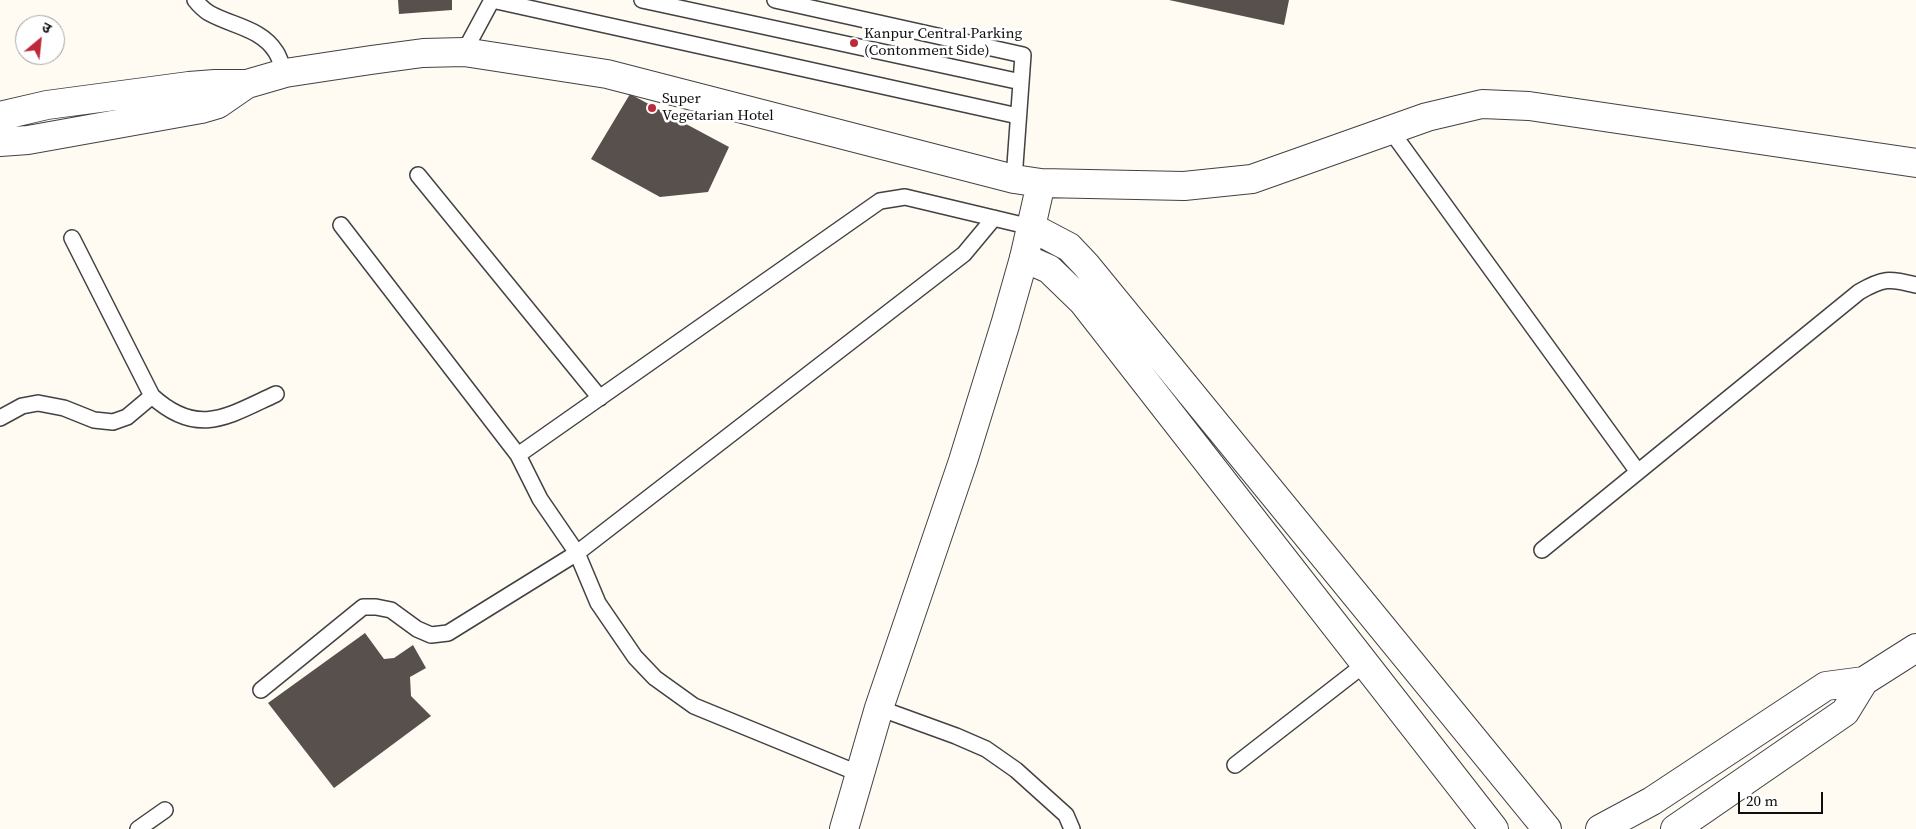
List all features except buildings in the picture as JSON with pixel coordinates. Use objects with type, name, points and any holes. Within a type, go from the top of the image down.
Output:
[{"type":"street","points":[[0,116],[47,105],[189,86],[247,84],[285,73],[423,53],[464,52],[607,74],[1014,178],[1041,183],[1184,186],[1252,179],[1427,118],[1482,104],[1529,106],[1916,163]]},
{"type":"street","points":[[0,142],[28,140],[201,109],[218,104],[247,84]]},
{"type":"street","points":[[844,829],[879,708],[962,461],[1024,258],[1041,183]]},
{"type":"street","points":[[1031,227],[1069,248],[1086,265],[1547,829]]},
{"type":"street","points":[[1024,258],[1049,269],[1083,302],[1494,829]]},
{"type":"street","points":[[1600,829],[1652,801],[1826,686],[1864,681],[1916,648]]},
{"type":"street","points":[[1675,829],[1845,712],[1864,681]]},
{"type":"lane","points":[[195,0],[207,12],[221,19],[244,26],[262,37],[276,51],[285,73]]},
{"type":"lane","points":[[464,52],[492,0],[1018,116]]},
{"type":"lane","points":[[642,0],[1021,82]]},
{"type":"lane","points":[[775,0],[1023,55],[1014,178]]},
{"type":"lane","points":[[1391,131],[1638,472]]},
{"type":"lane","points":[[418,175],[600,398]]},
{"type":"lane","points":[[518,456],[880,201],[905,197],[1031,227]]},
{"type":"lane","points":[[261,690],[363,607],[391,610],[417,629],[431,635],[448,633],[577,553],[964,254],[994,218]]},
{"type":"lane","points":[[341,225],[518,456],[540,499],[577,553],[598,603],[634,657],[656,678],[694,706],[860,774]]},
{"type":"lane","points":[[72,238],[152,396],[165,407],[203,421],[224,418],[276,394]]},
{"type":"lane","points":[[1542,550],[1859,292],[1878,281],[1898,280],[1916,285]]},
{"type":"lane","points":[[0,418],[22,406],[38,403],[64,408],[94,420],[113,422],[127,417],[152,396]]},
{"type":"lane","points":[[1235,766],[1365,664]]},
{"type":"lane","points":[[879,708],[986,749],[1016,770],[1066,815],[1072,829]]},
{"type":"lane","points":[[138,829],[164,810]]},
{"type":"place","name":"Kanpur Central Parking (Contonment Side)","points":[[854,43]]},
{"type":"place","name":"Super Vegetarian Hotel","points":[[652,108]]}]
